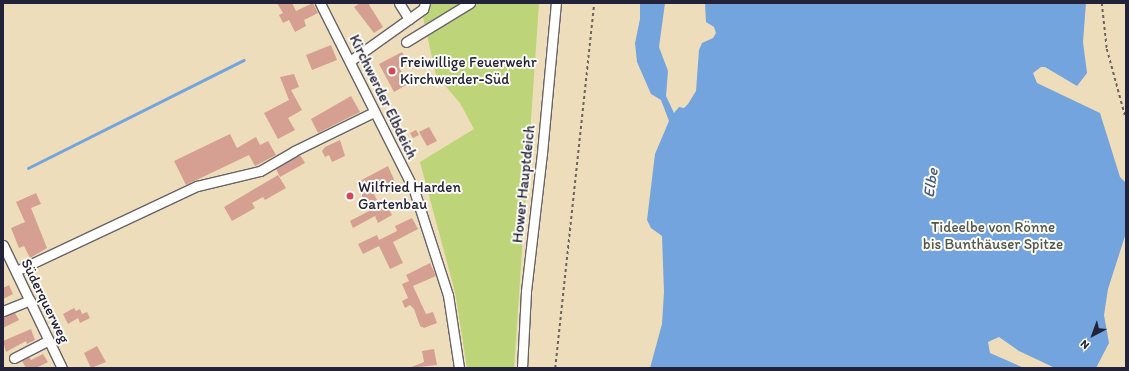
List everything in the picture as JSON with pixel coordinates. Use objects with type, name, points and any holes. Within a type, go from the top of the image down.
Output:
[{"type":"street","name":"Kirchwerder Elbdeich","points":[[320,3],[414,190],[448,295],[459,368]]},
{"type":"street","points":[[399,3],[409,19]]},
{"type":"street","points":[[350,61],[423,9],[426,3]]},
{"type":"street","points":[[406,42],[470,3]]},
{"type":"street","name":"Hower Hauptdeich","points":[[522,368],[526,292],[542,154],[556,3]]},
{"type":"street","points":[[16,271],[197,186],[260,171],[294,151],[374,112]]},
{"type":"street","name":"Süderquerweg","points":[[3,245],[62,368]]},
{"type":"street","points":[[3,311],[30,300]]},
{"type":"street","points":[[14,358],[49,340]]},
{"type":"path","points":[[555,368],[594,3]]},
{"type":"path","points":[[1102,3],[1107,49],[1126,119]]},
{"type":"green space","points":[[423,3],[539,3],[514,368],[467,368],[455,292],[420,162],[474,129],[460,103],[436,75],[422,13]]},
{"type":"water","name":"Elbe","points":[[640,3],[665,3],[659,47],[668,71],[666,96],[674,113],[679,107],[684,108],[688,104],[696,91],[699,50],[702,43],[713,38],[716,33],[714,27],[706,22],[705,3],[1086,3],[1083,42],[1087,73],[1077,86],[1045,67],[1041,67],[1033,73],[1037,83],[1100,113],[1120,177],[1126,183],[1126,233],[1108,289],[1104,315],[1109,343],[1096,368],[1055,368],[1019,351],[999,337],[988,342],[990,353],[1024,368],[650,368],[662,324],[664,292],[662,236],[651,228],[647,220],[655,154],[669,121],[661,100],[651,94],[637,62],[635,43],[640,19]]},
{"type":"building","points":[[277,3],[292,3],[296,11],[313,3],[318,13],[304,20],[306,26],[295,32],[289,20],[283,23],[279,15],[283,13]]},
{"type":"building","points":[[360,3],[368,3],[383,27],[374,33],[354,7]]},
{"type":"building","points":[[331,45],[337,60],[312,70],[306,55]]},
{"type":"building","name":"Freiwillige Feuerwehr Kirchwerder-Süd","points":[[402,52],[408,63],[399,67],[408,84],[394,92],[379,64]]},
{"type":"building","points":[[294,74],[299,87],[291,90],[302,110],[288,118],[295,130],[278,139],[264,113],[289,100],[280,77]]},
{"type":"building","points":[[351,96],[360,112],[318,133],[311,119]]},
{"type":"building","points":[[429,127],[437,141],[427,146],[419,132]]},
{"type":"building","points":[[416,130],[419,135],[413,138],[410,133]]},
{"type":"building","points":[[230,134],[237,148],[256,137],[260,145],[268,141],[276,155],[255,166],[249,155],[186,185],[174,161]]},
{"type":"building","points":[[340,140],[345,156],[332,162],[329,155],[325,157],[322,151],[325,147]]},
{"type":"building","points":[[300,155],[305,163],[280,177],[276,169]]},
{"type":"building","points":[[388,166],[396,184],[374,194],[381,208],[387,205],[392,215],[378,223],[375,216],[353,228],[350,221],[369,211],[356,183]]},
{"type":"building","points":[[278,175],[286,188],[265,200],[263,197],[252,203],[255,208],[232,221],[224,207]]},
{"type":"building","points":[[36,193],[41,204],[31,208],[47,248],[30,258],[24,246],[19,248],[11,228],[25,222],[16,202]]},
{"type":"building","points":[[412,218],[418,229],[393,242],[403,263],[390,269],[379,246],[363,254],[358,244],[377,235],[379,240],[397,231],[395,226]]},
{"type":"building","points":[[430,263],[436,276],[413,286],[426,314],[433,312],[437,323],[424,328],[420,326],[414,309],[410,305],[405,308],[402,301],[408,298],[402,284],[409,281],[406,275]]},
{"type":"building","points":[[9,285],[13,294],[3,299],[3,288]]},
{"type":"building","points":[[74,308],[76,311],[80,309],[82,314],[87,312],[90,318],[80,323],[78,318],[68,324],[63,314]]},
{"type":"building","points":[[15,313],[19,320],[3,328],[3,317]]},
{"type":"building","points":[[31,329],[35,340],[27,344],[26,341],[6,352],[3,341]]},
{"type":"building","points":[[97,346],[106,362],[91,368],[84,353]]},
{"type":"building","points":[[434,349],[437,365],[409,368],[424,362],[422,351]]},
{"type":"building","points":[[43,354],[48,362],[36,368],[26,368],[22,361],[29,357],[31,360]]},
{"type":"waterway","points":[[28,168],[244,60]]},
{"type":"place","name":"Freiwillige Feuerwehr Kirchwerder-Süd","points":[[392,71]]},
{"type":"place","name":"Wilfried Harden Gartenbau","points":[[350,196]]},
{"type":"park label","name":"Tideelbe von Rönne bis Bunthäuser Spitze","points":[[993,236]]}]
